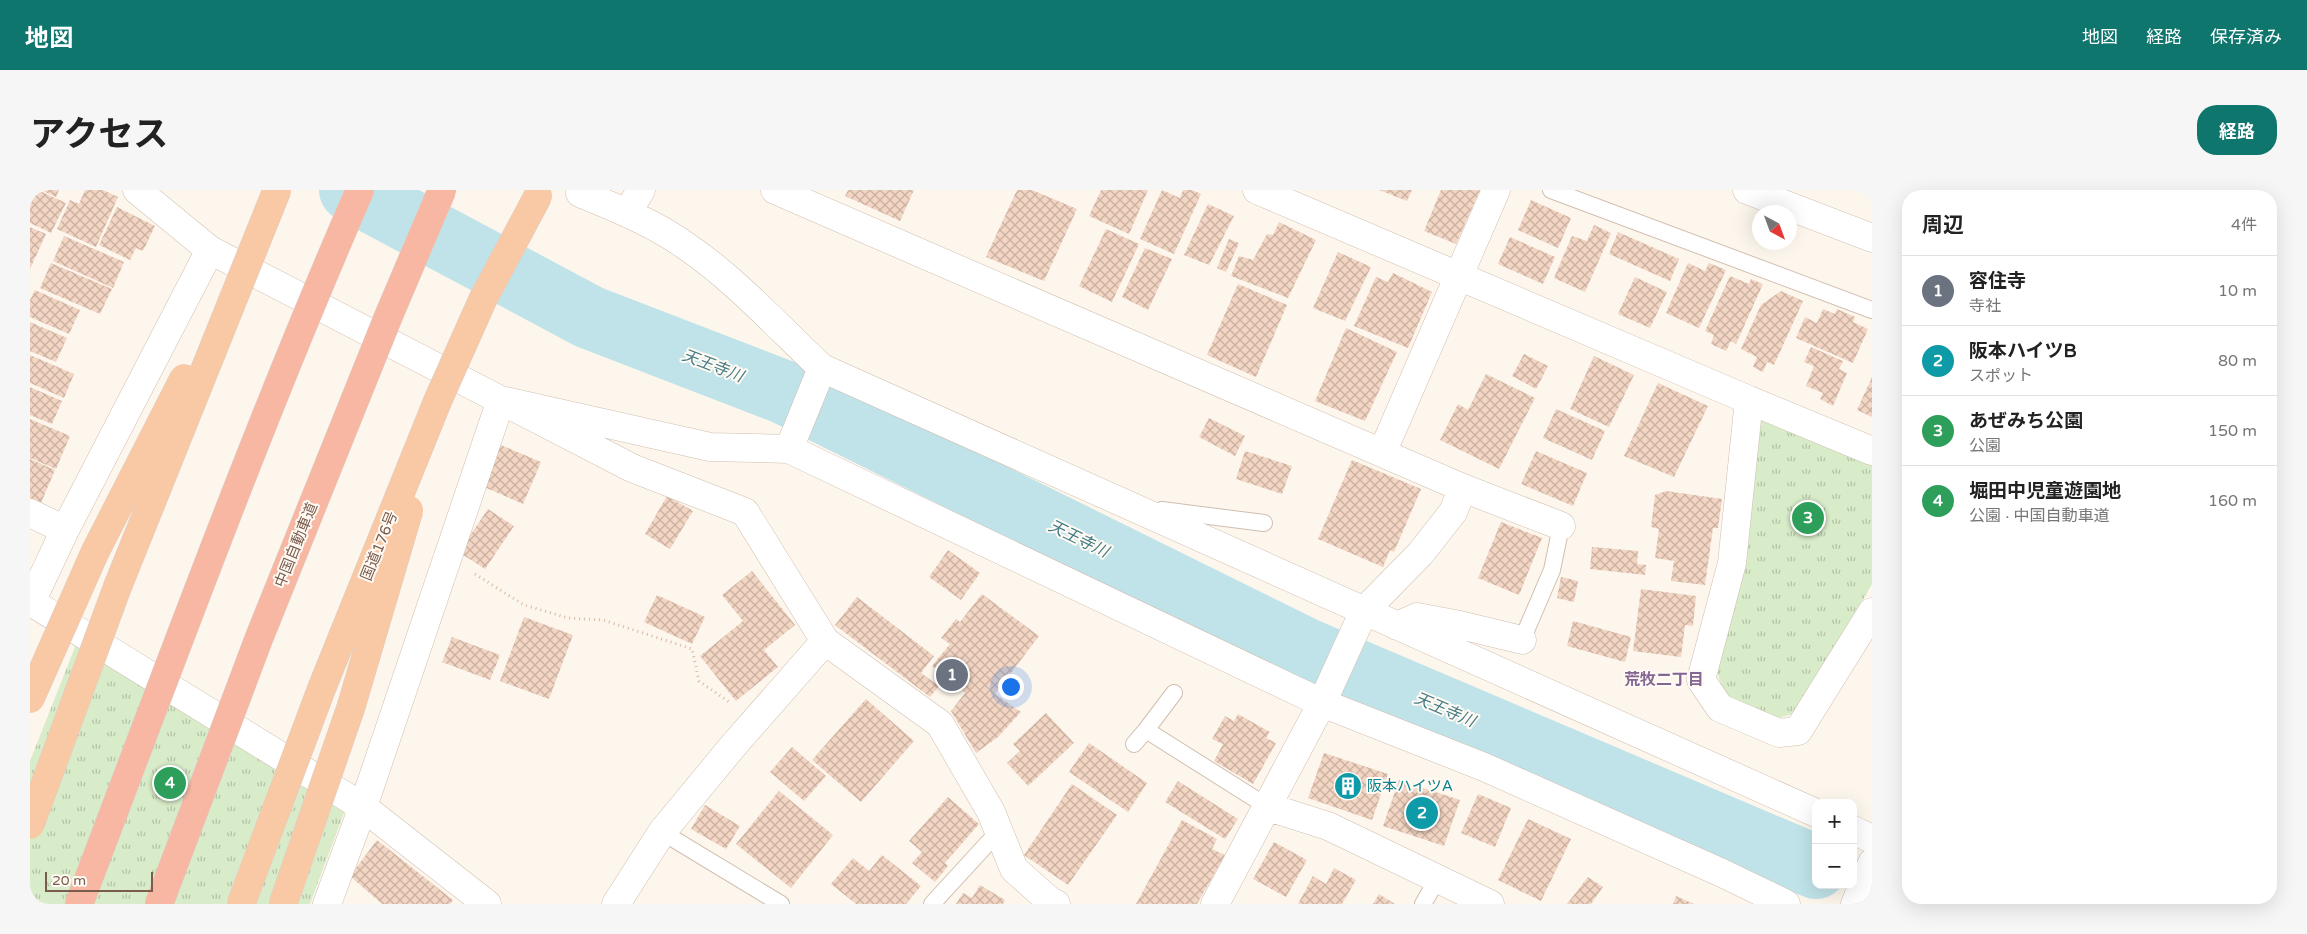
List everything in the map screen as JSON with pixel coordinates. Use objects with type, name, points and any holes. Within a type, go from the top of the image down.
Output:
[{"type":"highway","points":[[30,825],[117,588],[253,245],[277,190]]},
{"type":"highway","points":[[79,904],[312,302],[360,190]]},
{"type":"highway","name":"中国自動車道","points":[[159,904],[262,628],[389,315],[442,190]]},
{"type":"highway","name":"国道176号","points":[[241,904],[321,690],[438,400],[483,300],[538,196]]},
{"type":"highway","points":[[30,699],[95,552],[253,245]]},
{"type":"highway","points":[[284,904],[352,707],[396,561],[438,400]]},
{"type":"street","points":[[137,190],[210,250],[632,468],[745,512],[825,641],[940,724],[991,812],[1014,868],[1050,901],[1056,904]]},
{"type":"street","points":[[627,213],[641,190]]},
{"type":"street","points":[[775,190],[1463,488],[1562,526]]},
{"type":"street","points":[[1257,190],[1872,451]]},
{"type":"street","points":[[1382,453],[1496,190]]},
{"type":"street","points":[[1747,190],[1872,238]]},
{"type":"street","points":[[580,193],[627,213],[686,245],[749,298],[818,378],[1157,518],[1812,812]]},
{"type":"street","points":[[210,250],[65,530],[30,603],[363,806],[486,904]]},
{"type":"street","points":[[792,441],[818,378]]},
{"type":"street","points":[[501,400],[710,447],[792,441],[1322,703],[1484,767],[1722,873],[1786,904]]},
{"type":"street","points":[[327,904],[363,806],[501,400]]},
{"type":"street","points":[[1749,400],[1732,563],[1701,680],[1720,708],[1779,733],[1798,731],[1872,612]]},
{"type":"street","points":[[1214,904],[1268,807],[1322,703],[1364,611],[1420,554],[1453,512],[1463,488]]},
{"type":"street","points":[[30,513],[65,530]]},
{"type":"street","points":[[1397,626],[1417,617],[1522,640]]},
{"type":"street","points":[[616,904],[662,832],[825,641]]},
{"type":"street","points":[[1268,807],[1328,826],[1490,904]]},
{"type":"street","points":[[1857,832],[1872,839]]},
{"type":"street","points":[[1856,904],[1872,863]]},
{"type":"lane","points":[[1551,190],[1872,310]]},
{"type":"lane","points":[[1157,518],[1162,510],[1264,524]]},
{"type":"lane","points":[[1522,640],[1552,570],[1562,526]]},
{"type":"lane","points":[[1134,744],[1174,693]]},
{"type":"lane","points":[[1146,730],[1268,807]]},
{"type":"lane","points":[[662,832],[781,904]]},
{"type":"lane","points":[[932,904],[998,832]]},
{"type":"lane","points":[[1423,904],[1438,878]]},
{"type":"path","points":[[447,556],[524,605],[568,618],[603,620],[692,649],[699,681],[756,721]]},
{"type":"green space","points":[[1766,415],[1872,461],[1872,584],[1805,703],[1792,714],[1779,718],[1730,701],[1722,688],[1717,671],[1753,426]]},
{"type":"green space","points":[[77,642],[347,805],[310,904],[30,904],[30,761]]},
{"type":"building","points":[[30,190],[38,190],[66,203],[51,233],[30,223]]},
{"type":"building","points":[[41,190],[59,190],[56,197]]},
{"type":"building","points":[[85,190],[103,190],[118,197],[96,247],[57,229],[70,200],[79,204]]},
{"type":"building","points":[[848,190],[914,190],[900,221],[845,196]]},
{"type":"building","points":[[1017,190],[1032,190],[1077,209],[1044,281],[986,257]]},
{"type":"building","points":[[1101,190],[1148,190],[1129,234],[1089,216]]},
{"type":"building","points":[[1162,190],[1180,198],[1183,190],[1192,190],[1201,194],[1174,254],[1140,239]]},
{"type":"building","points":[[1379,190],[1412,190],[1407,201]]},
{"type":"building","points":[[1441,190],[1480,190],[1456,244],[1424,231]]},
{"type":"building","points":[[1531,200],[1571,218],[1558,248],[1518,230]]},
{"type":"building","points":[[1208,204],[1234,216],[1209,265],[1184,255]]},
{"type":"building","points":[[117,207],[155,226],[143,251],[136,248],[130,260],[99,245]]},
{"type":"building","points":[[1279,222],[1316,240],[1288,298],[1231,276],[1239,256],[1253,260],[1267,234],[1273,235]]},
{"type":"building","points":[[1594,225],[1611,233],[1585,292],[1554,278],[1572,236],[1587,241]]},
{"type":"building","points":[[30,227],[46,234],[30,269]]},
{"type":"building","points":[[1106,229],[1139,244],[1112,302],[1079,286]]},
{"type":"building","points":[[1618,232],[1679,259],[1670,281],[1609,254]]},
{"type":"building","points":[[64,236],[124,262],[113,288],[53,261]]},
{"type":"building","points":[[1510,237],[1555,257],[1543,284],[1498,264]]},
{"type":"building","points":[[1229,239],[1239,243],[1226,272],[1217,268]]},
{"type":"building","points":[[1145,248],[1172,259],[1148,310],[1122,297]]},
{"type":"building","points":[[1338,252],[1371,267],[1345,321],[1313,308]]},
{"type":"building","points":[[51,263],[112,289],[100,314],[40,288]]},
{"type":"building","points":[[1688,263],[1705,271],[1709,263],[1726,270],[1699,328],[1666,313]]},
{"type":"building","points":[[1393,273],[1432,292],[1408,348],[1354,326],[1376,277],[1388,282]]},
{"type":"building","points":[[1730,276],[1749,284],[1751,279],[1763,284],[1736,344],[1731,341],[1726,351],[1711,344],[1714,335],[1705,331]]},
{"type":"building","points":[[1635,277],[1667,292],[1650,328],[1618,314]]},
{"type":"building","points":[[1238,284],[1287,305],[1256,377],[1207,355]]},
{"type":"building","points":[[35,290],[80,310],[69,334],[30,317],[30,300]]},
{"type":"building","points":[[1781,291],[1803,301],[1774,365],[1767,362],[1763,372],[1753,367],[1757,357],[1741,349],[1761,305]]},
{"type":"building","points":[[1823,309],[1835,314],[1837,309],[1855,317],[1853,322],[1868,329],[1853,363],[1796,338],[1805,317],[1817,323]]},
{"type":"building","points":[[30,322],[67,338],[56,362],[30,351]]},
{"type":"building","points":[[1346,328],[1397,352],[1365,421],[1315,401]]},
{"type":"building","points":[[1811,347],[1843,361],[1839,369],[1847,373],[1833,406],[1820,399],[1823,393],[1806,386],[1814,366],[1804,362]]},
{"type":"building","points":[[1524,354],[1548,366],[1536,389],[1512,376]]},
{"type":"building","points":[[30,355],[74,374],[64,398],[30,383]]},
{"type":"building","points":[[1594,356],[1634,375],[1609,427],[1570,409]]},
{"type":"building","points":[[1486,374],[1535,398],[1499,469],[1440,440],[1458,404],[1468,410]]},
{"type":"building","points":[[1872,377],[1872,417],[1857,410]]},
{"type":"building","points":[[1658,383],[1708,406],[1674,477],[1624,456]]},
{"type":"building","points":[[30,387],[62,401],[52,424],[30,415]]},
{"type":"building","points":[[1556,409],[1605,431],[1592,460],[1543,438]]},
{"type":"building","points":[[1209,418],[1245,436],[1235,456],[1199,437]]},
{"type":"building","points":[[30,419],[70,436],[56,469],[30,458]]},
{"type":"building","points":[[496,443],[541,462],[523,504],[477,484]]},
{"type":"building","points":[[1245,451],[1292,466],[1282,494],[1236,479]]},
{"type":"building","points":[[1536,451],[1587,473],[1573,506],[1521,484]]},
{"type":"building","points":[[30,459],[55,470],[41,503],[30,498]]},
{"type":"building","points":[[1352,460],[1421,489],[1394,552],[1390,550],[1383,567],[1318,539]]},
{"type":"building","points":[[1666,491],[1722,499],[1718,528],[1713,528],[1705,585],[1671,581],[1674,561],[1655,558],[1659,529],[1651,527],[1655,495]]},
{"type":"building","points":[[667,496],[693,511],[670,549],[645,534]]},
{"type":"building","points":[[488,509],[514,526],[485,569],[454,549],[464,534],[469,537]]},
{"type":"building","points":[[1501,522],[1542,538],[1519,595],[1478,578]]},
{"type":"building","points":[[1592,547],[1638,551],[1637,564],[1646,565],[1645,575],[1590,569]]},
{"type":"building","points":[[948,550],[980,573],[961,600],[929,577]]},
{"type":"building","points":[[752,571],[795,625],[764,650],[778,667],[736,701],[700,656],[743,621],[722,595]]},
{"type":"building","points":[[1561,577],[1578,581],[1574,602],[1557,598]]},
{"type":"building","points":[[1641,589],[1696,596],[1693,626],[1685,625],[1681,657],[1633,651]]},
{"type":"building","points":[[982,594],[1039,636],[995,694],[1021,712],[998,737],[976,753],[951,711],[965,693],[932,666],[950,644],[941,638],[956,619],[960,622]]},
{"type":"building","points":[[657,595],[705,617],[692,644],[644,622]]},
{"type":"building","points":[[857,597],[934,656],[921,673],[939,686],[930,697],[835,625]]},
{"type":"building","points":[[524,617],[573,635],[549,699],[500,681]]},
{"type":"building","points":[[1573,621],[1631,637],[1625,662],[1567,646]]},
{"type":"building","points":[[452,637],[500,655],[490,680],[442,662]]},
{"type":"building","points":[[866,699],[914,741],[861,802],[812,760]]},
{"type":"building","points":[[1046,713],[1074,743],[1028,786],[1007,763],[1020,751],[1013,744]]},
{"type":"building","points":[[1238,714],[1270,732],[1266,738],[1276,743],[1253,784],[1214,761],[1223,744],[1212,739],[1225,716],[1234,721]]},
{"type":"building","points":[[1089,743],[1147,783],[1128,812],[1069,772]]},
{"type":"building","points":[[792,747],[826,776],[804,801],[770,772]]},
{"type":"building","name":"阪本ハイツA","points":[[1324,753],[1388,774],[1372,820],[1308,798]]},
{"type":"building","points":[[1399,780],[1460,800],[1444,846],[1383,826]]},
{"type":"building","points":[[1178,781],[1238,819],[1225,839],[1165,802]]},
{"type":"building","points":[[1072,784],[1117,815],[1068,885],[1024,855]]},
{"type":"building","points":[[779,791],[833,835],[791,888],[736,844]]},
{"type":"building","points":[[1478,794],[1511,808],[1495,847],[1461,833]]},
{"type":"building","points":[[948,797],[979,824],[945,863],[948,866],[935,882],[912,863],[922,852],[909,841]]},
{"type":"building","points":[[705,805],[740,826],[726,849],[691,829]]},
{"type":"building","points":[[1528,819],[1571,839],[1541,901],[1498,880]]},
{"type":"building","points":[[1182,820],[1217,839],[1212,849],[1225,855],[1197,904],[1136,904]]},
{"type":"building","points":[[377,840],[453,900],[450,904],[382,904],[350,876]]},
{"type":"building","points":[[1274,842],[1307,860],[1286,897],[1253,879]]},
{"type":"building","points":[[882,855],[921,886],[906,904],[856,904],[831,884],[853,858],[869,871]]},
{"type":"building","points":[[1334,868],[1356,880],[1342,904],[1298,904],[1313,876],[1326,884]]},
{"type":"building","points":[[1588,877],[1603,887],[1591,904],[1567,904]]},
{"type":"building","points":[[980,885],[1005,900],[1003,904],[956,904],[963,893],[972,898]]},
{"type":"building","points":[[1379,894],[1395,904],[1373,904]]},
{"type":"building","points":[[1676,896],[1694,904],[1673,904]]},
{"type":"waterway","name":"天王寺川","points":[[351,190],[589,317],[786,393],[1306,650],[1812,865]]},
{"type":"place","name":"あぜみち公園","points":[[1808,518]]},
{"type":"place","name":"容住寺","points":[[952,675]]},
{"type":"place","name":"堀田中児童遊園地","points":[[170,783]]},
{"type":"place","name":"阪本ハイツA","points":[[1348,786]]},
{"type":"place","name":"阪本ハイツB","points":[[1422,813]]},
{"type":"district","name":"荒牧二丁目","points":[[1664,679]]}]
